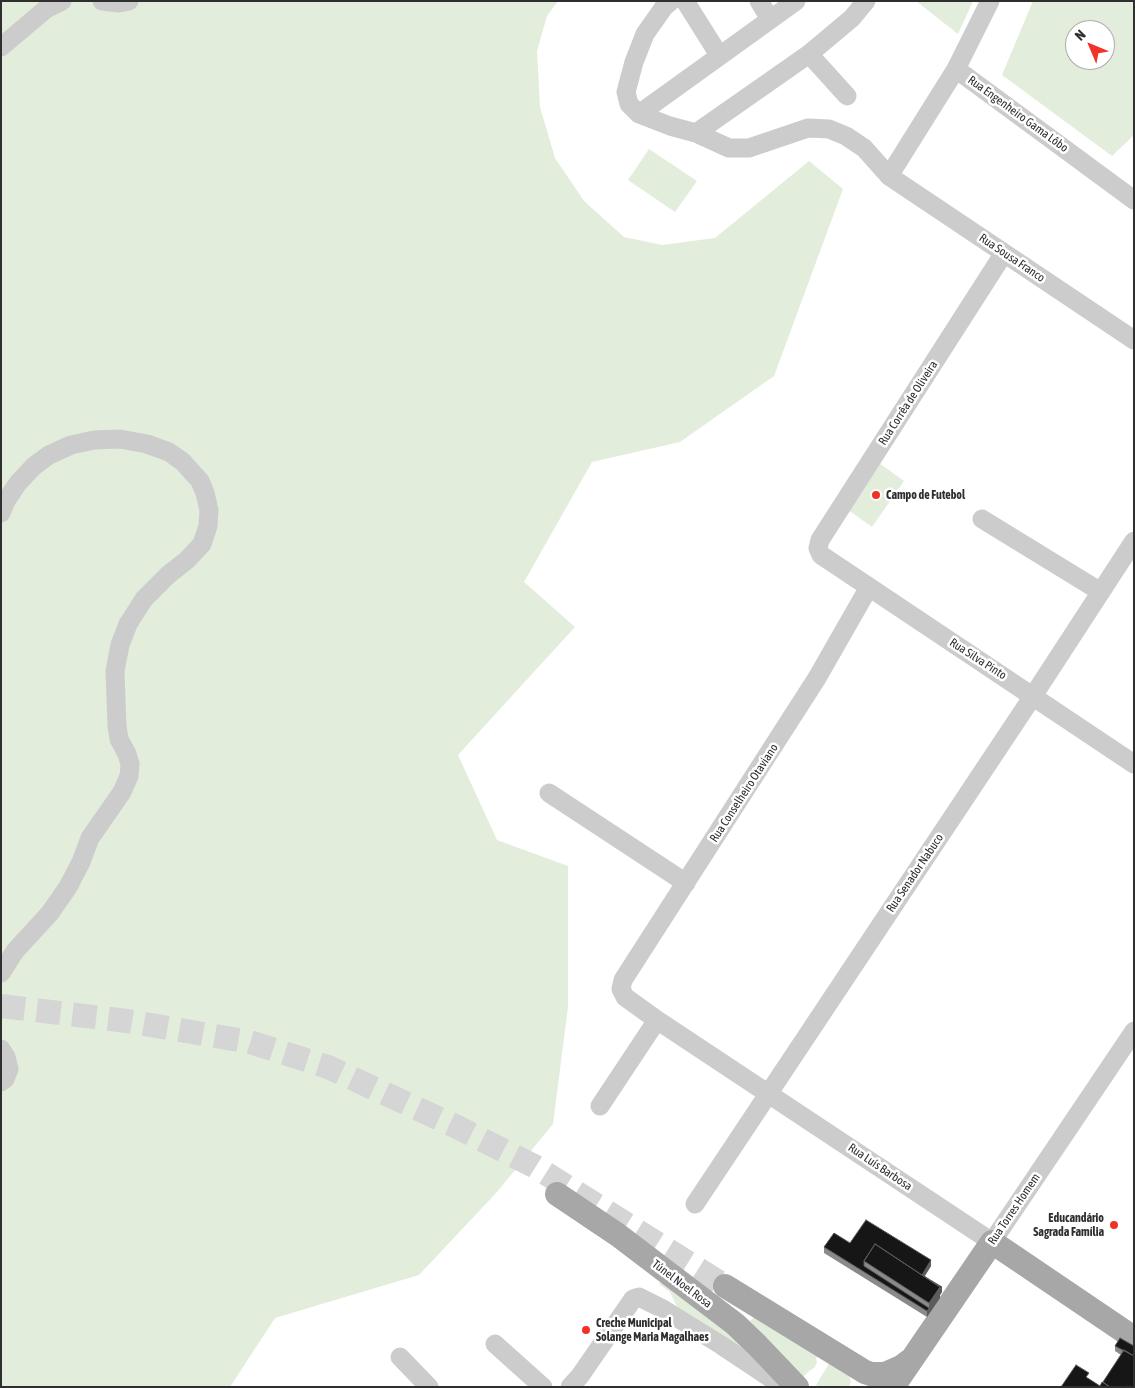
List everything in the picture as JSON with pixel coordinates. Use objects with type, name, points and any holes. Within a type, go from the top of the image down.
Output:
[{"type":"main road","name":"Túnel Noel Rosa","points":[[557,1194],[618,1235],[735,1324],[797,1387]]},
{"type":"main road","name":"Rua Luís Barbosa","points":[[992,1242],[1134,1338]]},
{"type":"main road","name":"Rua Torres Homem","points":[[893,1387],[992,1242]]},
{"type":"main road","name":"Túnel Noel Rosa","points":[[725,1286],[872,1374],[891,1372],[912,1358]]},
{"type":"street","points":[[1,47],[46,9],[62,1]]},
{"type":"street","points":[[102,1],[119,3],[130,1]]},
{"type":"street","points":[[671,1],[664,7],[645,34],[634,62],[626,92],[629,104],[639,114],[796,1]]},
{"type":"street","points":[[685,1],[719,55]]},
{"type":"street","points":[[759,1],[770,19]]},
{"type":"street","points":[[696,133],[809,54],[852,18],[866,1]]},
{"type":"street","points":[[956,69],[990,1]]},
{"type":"street","points":[[809,54],[847,96]]},
{"type":"street","name":"Rua Engenheiro Gama Lôbo","points":[[889,176],[956,69],[1134,200]]},
{"type":"street","name":"Rua Sousa Franco","points":[[639,114],[670,126],[696,133],[729,148],[749,148],[808,128],[829,130],[846,136],[864,148],[889,176],[1134,340]]},
{"type":"street","name":"Rua Corrêa de Oliveira","points":[[821,555],[818,548],[820,540],[1004,253]]},
{"type":"street","points":[[1,513],[6,501],[18,483],[34,466],[49,455],[71,445],[94,440],[120,439],[147,444],[169,452],[183,462],[200,482],[209,510],[208,526],[202,544],[144,600],[128,624],[120,645],[115,670],[117,726],[119,738],[130,764],[129,776],[122,792],[90,838],[68,888],[50,913],[30,932],[15,951],[1,973]]},
{"type":"street","points":[[982,519],[1101,592]]},
{"type":"street","name":"Rua Senador Nabuco","points":[[695,1204],[1134,542]]},
{"type":"street","name":"Rua Silva Pinto","points":[[821,555],[1134,764]]},
{"type":"street","name":"Rua Conselheiro Otaviano","points":[[626,997],[621,989],[623,980],[817,678],[869,587]]},
{"type":"street","points":[[549,793],[686,883]]},
{"type":"street","name":"Rua Luís Barbosa","points":[[626,997],[657,1020],[992,1242]]},
{"type":"street","points":[[600,1106],[657,1020]]},
{"type":"street","name":"Rua Torres Homem","points":[[992,1242],[1134,1031]]},
{"type":"street","points":[[1,1049],[6,1057],[9,1069],[1,1082]]},
{"type":"street","points":[[570,1387],[580,1376],[633,1299],[639,1297],[651,1302],[721,1345],[784,1387]]},
{"type":"street","points":[[495,1344],[543,1387]]},
{"type":"street","points":[[400,1357],[429,1387]]},
{"type":"green space","points":[[1,1],[558,1],[547,16],[537,51],[540,107],[555,158],[584,201],[624,237],[662,245],[715,238],[809,161],[843,189],[774,376],[680,442],[592,462],[524,582],[575,627],[458,755],[497,840],[568,866],[568,1007],[553,1124],[497,1192],[419,1275],[275,1318],[230,1387],[1,1387]]},
{"type":"green space","points":[[916,1],[973,1],[958,34]]},
{"type":"green space","points":[[1033,1],[1134,1],[1134,135],[1112,156],[1002,75]]},
{"type":"green space","points":[[649,149],[697,181],[675,212],[628,180]]},
{"type":"green space","name":"Campo de Futebol","points":[[879,463],[904,481],[872,527],[847,509]]},
{"type":"green space","points":[[677,1271],[750,1321],[754,1318],[752,1313],[742,1307],[740,1309],[720,1297],[725,1293],[819,1350],[815,1367],[802,1378],[752,1329],[693,1286]]},
{"type":"green space","points":[[664,1279],[775,1371],[678,1309],[670,1292],[659,1284]]},
{"type":"green space","points":[[830,1362],[849,1374],[851,1382],[849,1387],[818,1387],[816,1385]]},
{"type":"building","points":[[866,1220],[931,1260],[922,1275],[942,1287],[940,1289],[940,1287],[875,1244],[864,1261],[864,1266],[929,1308],[927,1311],[824,1247],[834,1233],[850,1243]]},
{"type":"building","points":[[875,1244],[940,1287],[929,1303],[864,1261]]},
{"type":"building","points":[[1120,1338],[1134,1346],[1134,1356],[1115,1346]]},
{"type":"building","points":[[1124,1350],[1134,1356],[1134,1387],[1110,1387],[1103,1382]]},
{"type":"building","points":[[1076,1365],[1089,1373],[1086,1377],[1100,1386],[1102,1382],[1110,1387],[1061,1387]]},
{"type":"tunnel","points":[[1,1006],[127,1021],[250,1042],[328,1067],[457,1127],[534,1166],[725,1286]]},
{"type":"place","name":"Campo de Futebol","points":[[876,495]]},
{"type":"place","name":"Educandário Sagrada Família","points":[[1114,1225]]},
{"type":"place","name":"Creche Municipal Solange Maria Magalhaes","points":[[586,1330]]}]
